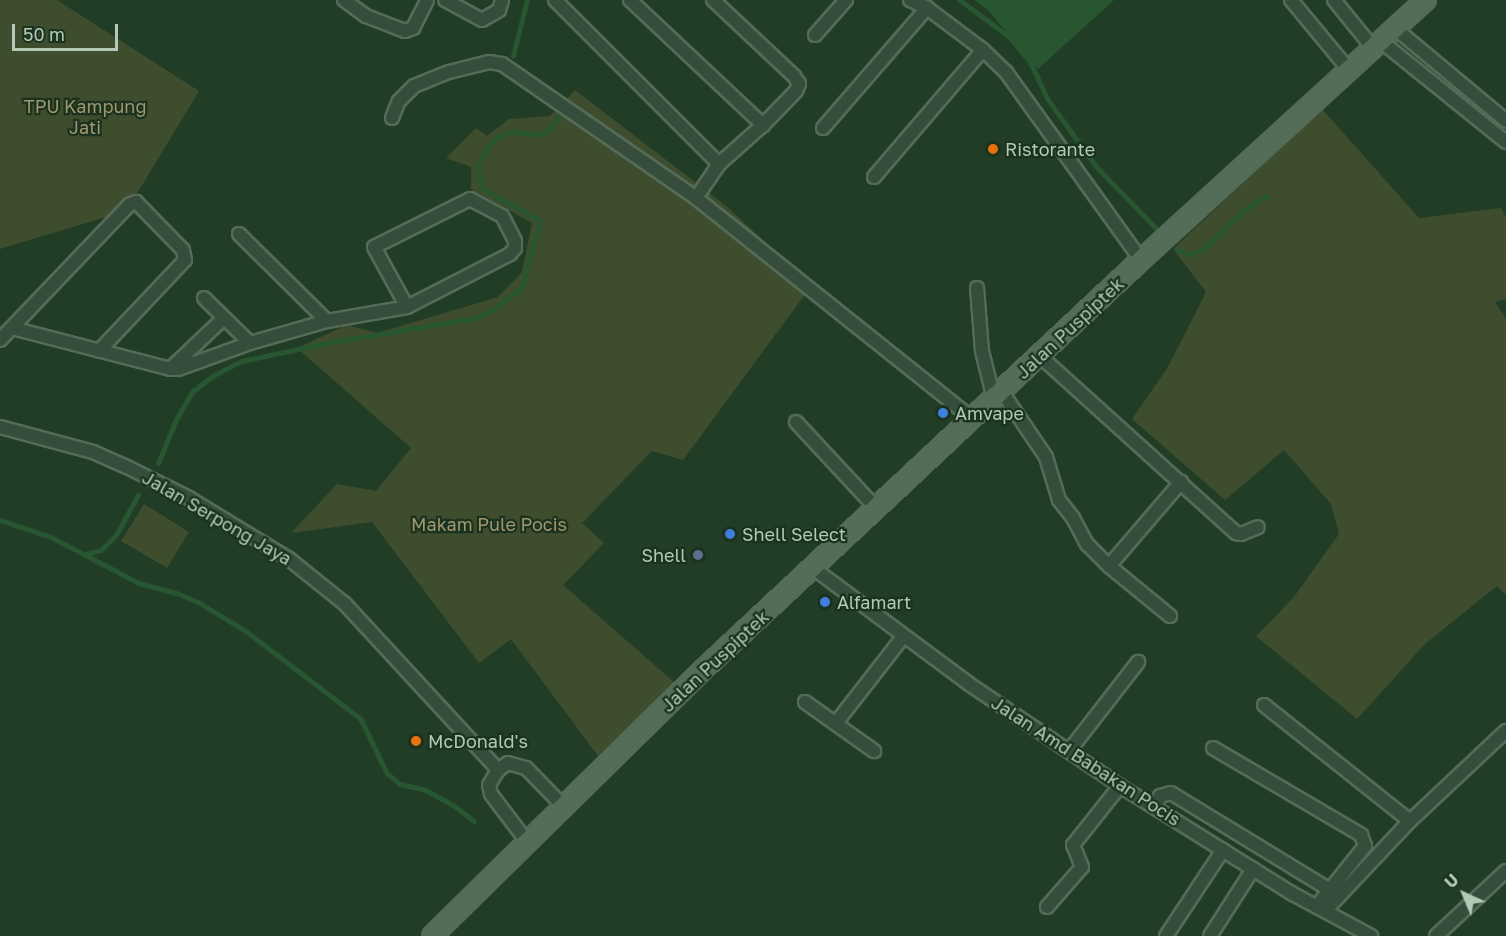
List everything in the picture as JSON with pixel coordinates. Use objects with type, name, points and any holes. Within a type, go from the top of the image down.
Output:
[{"type":"main road","name":"Jalan Puspiptek","points":[[432,936],[705,668],[1041,357],[1141,261],[1426,0]]},
{"type":"street","points":[[344,0],[359,5],[366,16],[405,31],[413,27],[427,0]]},
{"type":"street","points":[[445,0],[482,20],[491,17],[498,10],[502,0]]},
{"type":"street","points":[[555,0],[719,164]]},
{"type":"street","points":[[630,0],[763,125]]},
{"type":"street","points":[[696,198],[719,164],[763,125],[796,91],[797,80],[713,0]]},
{"type":"street","points":[[815,35],[846,0]]},
{"type":"street","points":[[910,0],[927,8],[983,50],[1006,72],[1141,261]]},
{"type":"street","points":[[1291,0],[1349,70]]},
{"type":"street","points":[[1334,0],[1378,45],[1506,142]]},
{"type":"street","points":[[823,128],[927,8]]},
{"type":"street","points":[[1396,29],[1506,121]]},
{"type":"street","points":[[874,177],[983,50]]},
{"type":"street","points":[[392,118],[399,101],[414,87],[449,72],[489,62],[502,64],[696,198],[973,419]]},
{"type":"street","points":[[12,328],[170,369],[178,369],[250,343],[327,321],[407,307],[510,254],[515,248],[514,241],[502,216],[470,199],[374,247],[407,307]]},
{"type":"street","points":[[0,339],[129,206],[136,202],[183,250],[185,260],[99,351]]},
{"type":"street","points":[[239,234],[327,321]]},
{"type":"street","points":[[977,288],[982,351],[998,396],[1046,457],[1059,500],[1073,518],[1087,544],[1109,566],[1170,616]]},
{"type":"street","points":[[204,298],[250,343]]},
{"type":"street","points":[[170,369],[224,318]]},
{"type":"street","points":[[1041,357],[1236,533],[1241,534],[1258,527]]},
{"type":"street","points":[[796,422],[876,508]]},
{"type":"street","name":"Jalan Serpong Jaya","points":[[0,427],[93,452],[125,466],[189,498],[289,559],[345,604],[498,770]]},
{"type":"street","points":[[1109,566],[1181,482]]},
{"type":"street","name":"Jalan Amd Babakan Pocis","points":[[813,568],[903,637],[1120,786],[1253,869],[1371,936]]},
{"type":"street","points":[[836,723],[903,637]]},
{"type":"street","points":[[1069,751],[1138,662]]},
{"type":"street","points":[[805,702],[874,751]]},
{"type":"street","points":[[1264,705],[1410,820]]},
{"type":"street","points":[[1321,908],[1410,820],[1506,731]]},
{"type":"street","points":[[1213,748],[1361,835],[1365,846],[1330,890],[1321,908]]},
{"type":"street","points":[[528,843],[491,794],[489,785],[498,770],[508,763],[526,768],[564,807]]},
{"type":"street","points":[[1047,907],[1082,867],[1073,845],[1120,786]]},
{"type":"street","points":[[1155,806],[1160,796],[1171,793],[1330,890]]},
{"type":"street","points":[[1166,936],[1223,850]]},
{"type":"street","points":[[1210,936],[1253,869]]},
{"type":"street","points":[[1436,936],[1506,871]]},
{"type":"green space","name":"TPU Kampung Jati","points":[[0,0],[57,0],[199,91],[138,192],[116,214],[0,249]]},
{"type":"green space","name":"Makam Pule Pocis","points":[[575,90],[725,205],[812,285],[683,460],[652,451],[582,523],[604,543],[563,585],[675,683],[598,756],[511,639],[479,663],[372,522],[291,533],[337,484],[376,491],[411,448],[297,348],[347,325],[377,333],[498,297],[522,272],[532,223],[471,189],[471,167],[446,158],[476,128],[487,136],[509,119],[550,116]]},
{"type":"green space","points":[[1322,109],[1419,218],[1501,208],[1506,217],[1506,299],[1495,302],[1506,319],[1506,595],[1497,586],[1425,644],[1357,719],[1256,636],[1294,597],[1339,534],[1331,504],[1284,450],[1225,500],[1132,419],[1168,367],[1206,292],[1173,249]]},
{"type":"green space","points":[[144,504],[189,532],[167,568],[121,541]]},
{"type":"shaded area","points":[[974,0],[1114,0],[1038,69],[988,10]]},
{"type":"waterway","points":[[513,56],[527,0]]},
{"type":"waterway","points":[[960,0],[1010,37],[1031,63],[1047,98],[1096,166],[1157,229]]},
{"type":"waterway","points":[[158,463],[176,420],[193,391],[214,375],[242,361],[327,343],[477,318],[493,310],[522,287],[540,221],[481,188],[478,166],[486,149],[499,136],[512,132],[544,134],[562,113]]},
{"type":"waterway","points":[[1177,249],[1189,255],[1202,250],[1244,210],[1266,196]]},
{"type":"waterway","points":[[87,554],[101,550],[116,535],[138,495]]},
{"type":"waterway","points":[[0,520],[51,537],[139,583],[177,593],[200,603],[246,631],[361,719],[387,773],[400,784],[426,790],[455,806],[474,821]]},
{"type":"place","name":"Ristorante","points":[[993,149]]},
{"type":"place","name":"Amvape","points":[[943,413]]},
{"type":"place","name":"Shell Select","points":[[730,534]]},
{"type":"place","name":"Shell","points":[[698,555]]},
{"type":"place","name":"Alfamart","points":[[825,602]]},
{"type":"place","name":"McDonald's","points":[[416,741]]}]
